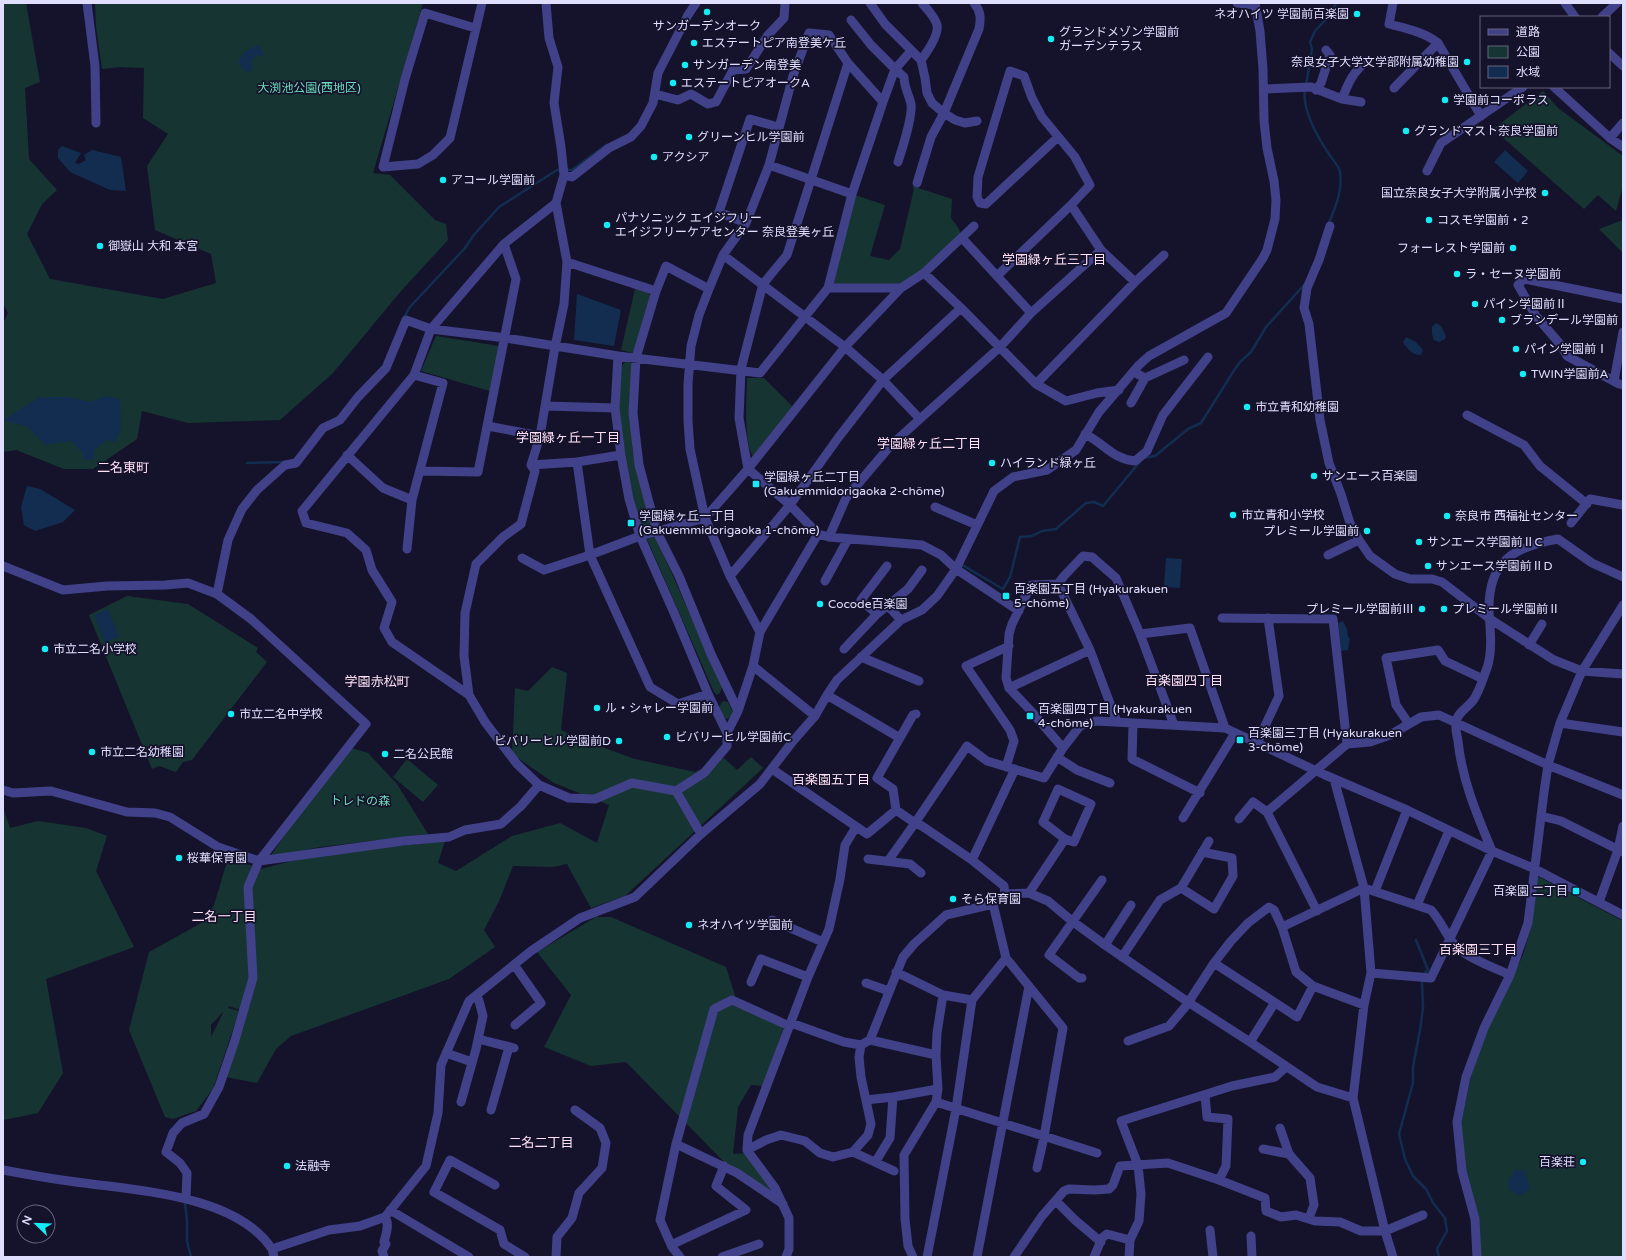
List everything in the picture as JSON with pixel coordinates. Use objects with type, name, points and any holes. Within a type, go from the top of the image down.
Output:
[{"type":"street","points":[[87,3],[95,66],[96,123]]},
{"type":"street","points":[[475,28],[425,13],[405,80],[383,167],[418,164],[433,155],[450,138],[482,3]]},
{"type":"street","points":[[546,3],[550,38],[558,67],[554,103],[564,175],[556,203],[567,262],[564,304],[540,436],[531,465],[534,471],[521,524],[502,538],[476,564],[465,613],[464,656],[469,695],[485,722],[517,764],[539,785],[569,798],[595,799],[632,783],[676,791],[704,773],[727,746],[727,733],[708,694],[676,615],[640,536],[629,499],[621,455],[615,408],[618,356]]},
{"type":"street","points":[[564,175],[572,177],[609,148],[631,137],[641,126],[653,103],[658,74],[688,15],[696,3]]},
{"type":"street","points":[[655,94],[678,100],[691,94],[708,104],[716,102],[733,70],[746,69],[768,36],[784,18],[785,3]]},
{"type":"street","points":[[870,3],[885,24],[921,60],[927,93],[932,103],[944,113],[965,123],[977,121]]},
{"type":"street","points":[[921,60],[928,51],[936,32],[937,25],[933,17],[922,3]]},
{"type":"street","points":[[917,183],[931,137],[944,113],[979,29],[981,18],[978,8],[974,3]]},
{"type":"street","points":[[3,1170],[56,1180],[186,1198],[217,1208],[246,1222],[266,1240],[273,1253],[329,1230],[360,1226],[387,1213],[426,1166],[438,1113],[441,1065],[469,1001],[515,966],[531,951],[580,918],[635,897],[701,834],[760,784],[793,740],[815,716],[838,680],[901,620],[922,610],[938,596],[956,569],[994,491],[1013,477],[1047,470],[1076,450],[1098,412],[1149,356],[1226,313],[1263,258],[1275,219],[1276,200],[1274,181],[1267,148],[1260,31],[1255,4],[1238,3]]},
{"type":"street","points":[[1393,3],[1389,24],[1409,30],[1438,43],[1481,116]]},
{"type":"street","points":[[1565,3],[1574,16]]},
{"type":"street","points":[[1603,16],[1616,3]]},
{"type":"street","points":[[851,20],[870,45],[904,78],[904,83],[911,105],[909,122],[898,162]]},
{"type":"street","points":[[760,632],[730,576],[705,518],[690,449],[688,384],[691,346],[699,315],[723,255],[746,223],[769,165],[778,127],[793,76],[809,33],[829,35],[848,62],[883,102]]},
{"type":"street","points":[[1394,88],[1438,43]]},
{"type":"street","points":[[1314,88],[1321,83],[1330,55],[1326,50]]},
{"type":"street","points":[[217,594],[228,540],[242,509],[254,495],[285,465],[296,463],[323,428],[340,420],[358,397],[386,368],[406,320],[431,330],[506,338],[618,356],[760,372],[828,288],[852,194],[883,102],[895,69],[911,51]]},
{"type":"street","points":[[1610,54],[1623,66]]},
{"type":"street","points":[[1342,99],[1350,78],[1360,71],[1368,60]]},
{"type":"street","points":[[848,62],[787,255],[763,284],[741,369],[739,418],[748,469],[790,504],[818,534],[829,537],[922,545],[941,555],[956,569],[1019,610]]},
{"type":"street","points":[[997,276],[1090,185],[1075,157],[1042,118],[1024,76],[1010,71],[978,177],[976,197],[980,203],[986,204],[1058,137]]},
{"type":"street","points":[[1264,89],[1314,88],[1342,99],[1361,102]]},
{"type":"street","points":[[1427,171],[1441,143],[1522,88]]},
{"type":"street","points":[[1555,88],[1610,138],[1623,147]]},
{"type":"street","points":[[746,223],[719,212],[750,119],[778,127]]},
{"type":"street","points":[[1610,138],[1623,123]]},
{"type":"street","points":[[769,165],[852,194]]},
{"type":"street","points":[[469,695],[392,642],[384,628],[392,602],[372,570],[366,550],[347,533],[306,523],[302,511],[414,375],[431,330],[504,244],[556,203]]},
{"type":"street","points":[[1071,205],[1101,250],[1135,282]]},
{"type":"street","points":[[522,558],[544,570],[590,555],[640,536],[705,518],[748,469],[845,347],[901,288],[924,273],[974,226]]},
{"type":"street","points":[[1330,226],[1319,260],[1307,288],[1304,308],[1309,324],[1320,420],[1329,463],[1350,523],[1359,540],[1370,556],[1395,574],[1410,579],[1432,579],[1442,582],[1490,620],[1554,660],[1582,671],[1623,674]]},
{"type":"street","points":[[962,238],[1031,313]]},
{"type":"street","points":[[420,471],[478,472],[506,338],[516,279],[504,244]]},
{"type":"street","points":[[829,537],[846,498],[891,444],[1000,347],[1031,313],[1101,250]]},
{"type":"street","points":[[1036,384],[1164,254]]},
{"type":"street","points":[[723,255],[845,347],[883,380],[919,418]]},
{"type":"street","points":[[567,262],[656,291]]},
{"type":"street","points":[[709,289],[666,266],[656,291],[636,358],[633,413],[638,457],[657,532],[679,576],[711,654],[738,711]]},
{"type":"street","points":[[924,273],[1036,384],[1066,400],[1119,390]]},
{"type":"street","points":[[1623,299],[1524,279],[1518,285],[1536,316],[1560,344],[1567,356],[1623,385]]},
{"type":"street","points":[[828,288],[901,288]]},
{"type":"street","points":[[730,576],[790,504],[883,380],[960,308]]},
{"type":"street","points":[[1614,381],[1623,332]]},
{"type":"street","points":[[1085,434],[1096,440],[1111,453],[1124,459],[1135,461],[1147,451],[1162,415],[1208,357]]},
{"type":"street","points":[[1131,403],[1145,378],[1184,360]]},
{"type":"street","points":[[1134,372],[1145,378]]},
{"type":"street","points":[[407,549],[412,500],[443,383],[414,375]]},
{"type":"street","points":[[546,406],[615,408]]},
{"type":"street","points":[[1467,416],[1524,445],[1540,466],[1586,504]]},
{"type":"street","points":[[488,426],[540,436]]},
{"type":"street","points":[[347,455],[383,488],[412,500]]},
{"type":"street","points":[[531,465],[577,462],[621,455]]},
{"type":"street","points":[[577,462],[590,555],[650,687],[678,704],[708,694]]},
{"type":"street","points":[[1571,523],[1590,500],[1623,505]]},
{"type":"street","points":[[935,507],[977,525]]},
{"type":"street","points":[[727,733],[738,711],[753,666],[760,632],[818,534]]},
{"type":"street","points":[[826,581],[848,539]]},
{"type":"street","points":[[1371,973],[1431,978],[1492,851],[1469,795],[1460,763],[1455,722],[1461,712],[1474,699],[1488,666],[1491,645],[1489,610],[1492,586],[1498,570],[1504,560],[1516,551],[1534,544],[1558,539],[1592,563],[1623,577]]},
{"type":"street","points":[[1328,555],[1359,540]]},
{"type":"street","points":[[1058,584],[1083,556],[1092,557],[1116,578],[1140,634],[1174,725]]},
{"type":"street","points":[[3,566],[63,590],[107,586],[188,583],[217,594],[251,619],[366,724],[259,861],[248,888],[253,978],[235,1040],[219,1087],[204,1114],[182,1124],[173,1133],[166,1152],[180,1164],[187,1173],[186,1198]]},
{"type":"street","points":[[877,614],[861,600],[887,566]]},
{"type":"street","points":[[844,649],[877,614],[908,589],[922,570]]},
{"type":"street","points":[[1058,584],[1031,585],[1012,624],[1006,678],[1009,688],[1063,748]]},
{"type":"street","points":[[1058,584],[1090,650],[1117,722]]},
{"type":"street","points":[[888,606],[901,620]]},
{"type":"street","points":[[1477,1257],[1474,1219],[1462,1171],[1457,1122],[1466,1077],[1484,1028],[1510,976],[1528,923],[1533,868],[1548,766],[1560,723],[1582,671],[1595,648],[1622,610]]},
{"type":"street","points":[[1222,618],[1333,619],[1347,744]]},
{"type":"street","points":[[1257,743],[1279,696],[1268,618]]},
{"type":"street","points":[[1529,645],[1542,624]]},
{"type":"street","points":[[1140,634],[1190,628],[1225,728]]},
{"type":"street","points":[[972,860],[1011,768],[1014,741],[1010,730],[966,666],[1009,646]]},
{"type":"street","points":[[1009,688],[1090,650]]},
{"type":"street","points":[[1409,724],[1396,705],[1386,658],[1438,650],[1445,661],[1483,679]]},
{"type":"street","points":[[861,657],[920,681]]},
{"type":"street","points":[[753,666],[815,716]]},
{"type":"street","points":[[827,695],[900,738]]},
{"type":"street","points":[[916,714],[913,715],[877,778],[893,789],[896,810],[972,860],[1004,886],[1005,894]]},
{"type":"street","points":[[1267,812],[1347,744],[1370,742],[1390,735],[1421,717],[1438,715],[1548,766],[1623,794]]},
{"type":"street","points":[[888,861],[967,746],[987,761],[1044,778],[1056,757],[1080,726],[1096,721],[1225,728],[1334,779],[1408,810],[1492,851],[1533,868],[1623,914]]},
{"type":"street","points":[[1560,723],[1623,732]]},
{"type":"street","points":[[1133,724],[1132,759],[1200,793]]},
{"type":"street","points":[[1183,818],[1200,793],[1235,733]]},
{"type":"street","points":[[1056,757],[1078,770],[1110,783]]},
{"type":"street","points":[[772,769],[867,834],[896,810]]},
{"type":"street","points":[[1334,779],[1364,888],[1371,973],[1364,1005],[1353,1098],[1385,1231],[1393,1257]]},
{"type":"street","points":[[3,790],[13,793],[51,791],[127,812],[155,813],[170,817],[218,847],[259,861],[403,841],[449,837],[465,830],[501,824],[522,806],[539,785]]},
{"type":"street","points":[[1058,790],[1091,804],[1074,842],[1065,839],[1043,822],[1058,790]]},
{"type":"street","points":[[676,791],[701,834]]},
{"type":"street","points":[[1239,819],[1253,802],[1267,812],[1316,911]]},
{"type":"street","points":[[1375,891],[1408,810]]},
{"type":"street","points":[[1541,816],[1561,821],[1621,851]]},
{"type":"street","points":[[1599,902],[1621,851],[1623,826]]},
{"type":"street","points":[[786,1257],[789,1249],[789,1218],[784,1204],[775,1188],[747,1150],[748,1135],[808,977],[829,929],[839,886],[845,845],[856,827]]},
{"type":"street","points":[[1417,905],[1449,831]]},
{"type":"street","points":[[1029,893],[1065,839]]},
{"type":"street","points":[[1122,957],[1160,900],[1181,888],[1208,841]]},
{"type":"street","points":[[1181,888],[1214,909],[1233,876],[1232,858],[1202,852]]},
{"type":"street","points":[[868,859],[910,864],[921,873]]},
{"type":"street","points":[[1082,978],[1079,978],[1049,954],[1102,880]]},
{"type":"street","points":[[1282,928],[1364,888],[1431,910],[1437,917],[1449,938],[1462,952],[1510,976]]},
{"type":"street","points":[[870,1040],[896,972],[903,958],[914,944],[946,915],[993,904],[1005,894],[1029,893],[1048,901],[1072,921],[1122,957],[1317,1087],[1353,1098]]},
{"type":"street","points":[[993,904],[1006,958],[1063,1028],[1044,1137],[1037,1168]]},
{"type":"street","points":[[1105,945],[1131,906]]},
{"type":"street","points":[[1128,1041],[1169,1026],[1188,1002],[1214,963],[1248,923],[1269,908],[1274,910],[1282,928],[1296,972],[1312,986],[1364,1005]]},
{"type":"street","points":[[772,920],[823,942]]},
{"type":"street","points":[[927,1257],[956,1109],[972,1000],[1006,958]]},
{"type":"street","points":[[751,982],[761,959],[808,977]]},
{"type":"street","points":[[1214,963],[1274,1004],[1297,1017],[1312,986]]},
{"type":"street","points":[[515,966],[541,1003],[515,1025]]},
{"type":"street","points":[[896,972],[943,995],[972,1000]]},
{"type":"street","points":[[866,983],[888,991]]},
{"type":"street","points":[[976,1257],[1029,986]]},
{"type":"street","points":[[913,1257],[908,1246],[905,1219],[904,1156],[936,1102],[938,1089],[936,1055],[937,1033],[943,995]]},
{"type":"street","points":[[460,1102],[472,1062],[483,1016],[477,996]]},
{"type":"street","points":[[680,1257],[671,1245],[660,1220],[676,1144],[714,1008],[732,1000],[787,1024],[791,1023],[844,1042],[860,1045],[870,1040],[936,1055]]},
{"type":"street","points":[[1250,1042],[1274,1004]]},
{"type":"street","points":[[478,1039],[511,1047],[491,1110]]},
{"type":"street","points":[[747,1150],[766,1140],[781,1135],[805,1141],[820,1153],[833,1157],[853,1152],[868,1135],[871,1124],[860,1078],[860,1045]]},
{"type":"street","points":[[446,1053],[472,1062]]},
{"type":"street","points":[[1129,1257],[1130,1240],[1139,1220],[1141,1194],[1138,1165],[1121,1121],[1232,1086],[1275,1077],[1286,1067]]},
{"type":"street","points":[[866,1100],[894,1097],[938,1089]]},
{"type":"street","points":[[1205,1095],[1207,1117],[1228,1118],[1226,1166],[1219,1180]]},
{"type":"street","points":[[876,1162],[890,1138],[894,1097]]},
{"type":"street","points":[[936,1102],[1097,1153]]},
{"type":"street","points":[[556,1257],[557,1237],[572,1218],[579,1193],[602,1168],[606,1143],[600,1128],[575,1110]]},
{"type":"street","points":[[1280,1128],[1289,1154],[1310,1178],[1314,1205],[1309,1218]]},
{"type":"street","points":[[676,1144],[724,1166],[784,1204]]},
{"type":"street","points":[[1263,1149],[1289,1154]]},
{"type":"street","points":[[853,1152],[894,1172]]},
{"type":"street","points":[[495,1185],[450,1160],[434,1192],[500,1230],[504,1244],[525,1257]]},
{"type":"street","points":[[1014,1257],[1042,1216],[1064,1191],[1069,1189],[1109,1189],[1113,1185],[1120,1166],[1168,1163],[1219,1180],[1265,1198],[1266,1211],[1281,1217],[1296,1215],[1315,1220],[1340,1222],[1361,1231],[1385,1231],[1423,1215]]},
{"type":"street","points":[[671,1245],[746,1210],[716,1186],[724,1166]]},
{"type":"street","points":[[1056,1201],[1075,1220],[1101,1242]]},
{"type":"street","points":[[384,1257],[382,1250],[386,1244],[384,1242],[387,1225],[387,1213]]},
{"type":"street","points":[[387,1213],[469,1257]]},
{"type":"street","points":[[1210,1230],[1213,1257]]},
{"type":"street","points":[[1094,1257],[1106,1234],[1130,1240]]},
{"type":"street","points":[[1251,1236],[1252,1257]]},
{"type":"street","points":[[722,1257],[759,1244]]},
{"type":"green space","name":"大渕池公園(西地区)","points":[[3,3],[26,3],[40,82],[25,88],[29,159],[57,190],[42,204],[27,234],[50,279],[163,299],[216,283],[211,254],[155,230],[147,166],[168,134],[143,118],[144,68],[120,67],[102,69],[96,27],[95,3],[423,3],[373,173],[390,175],[435,220],[446,224],[448,240],[401,291],[333,373],[280,420],[188,423],[142,411],[137,439],[93,469],[64,469],[16,450],[3,452],[3,323],[8,313],[3,303]]},
{"type":"green space","points":[[1543,91],[1558,108],[1623,156],[1623,186],[1616,211],[1598,195],[1584,209],[1493,129]]},
{"type":"green space","points":[[912,186],[952,199],[951,218],[959,229],[962,238],[901,288],[828,288],[852,194],[885,205],[870,256],[889,260],[900,249],[914,189]]},
{"type":"green space","points":[[1623,220],[1623,253],[1599,229]]},
{"type":"green space","points":[[635,289],[647,291],[651,297],[636,351],[632,353],[621,350]]},
{"type":"green space","points":[[436,336],[499,346],[490,391],[421,371]]},
{"type":"green space","points":[[627,360],[631,361],[632,447],[637,474],[652,528],[646,531],[642,530],[633,499],[618,409],[622,366]]},
{"type":"green space","points":[[747,378],[764,378],[795,409],[753,457],[750,449],[747,429]]},
{"type":"green space","points":[[652,537],[656,538],[722,687],[720,693],[717,695],[714,692],[647,539]]},
{"type":"green space","points":[[127,596],[188,604],[258,648],[256,652],[267,662],[192,760],[183,762],[176,772],[159,766],[152,769],[89,615]]},
{"type":"green space","points":[[552,667],[567,673],[561,730],[580,739],[635,759],[695,772],[724,758],[737,770],[751,757],[763,768],[625,896],[591,908],[567,864],[553,867],[513,866],[499,901],[484,930],[495,947],[449,979],[291,1036],[276,1049],[257,1083],[226,1077],[246,1012],[229,1006],[228,1008],[239,1011],[213,1089],[196,1111],[173,1119],[165,1117],[129,1030],[149,952],[203,922],[214,905],[229,855],[231,859],[261,869],[315,855],[445,841],[438,863],[456,871],[512,836],[560,823],[597,843],[609,805],[554,783],[512,754],[515,688],[528,691]],"holes":[[[223,1013],[211,1037],[211,1025]]]},
{"type":"green space","points":[[723,701],[728,702],[733,712],[731,717],[726,719],[723,718],[719,707]]},
{"type":"green space","name":"トレドの森","points":[[352,748],[368,753],[397,784],[428,834],[320,847],[270,857],[292,824]]},
{"type":"green space","points":[[407,759],[438,785],[423,802],[393,777]]},
{"type":"green space","points":[[3,807],[10,828],[38,821],[86,828],[107,836],[96,871],[134,947],[46,979],[63,1073],[38,1113],[3,1120]]},
{"type":"green space","points":[[1539,877],[1623,921],[1623,1257],[1481,1257],[1461,1150],[1460,1128],[1474,1063],[1485,1034],[1523,955],[1532,924],[1537,879]]},
{"type":"green space","points":[[596,917],[611,917],[726,967],[738,1005],[784,1026],[763,1086],[751,1085],[738,1107],[733,1154],[747,1153],[782,1201],[724,1162],[626,1062],[591,1066],[544,1047],[571,995],[537,952]]},
{"type":"water","points":[[259,46],[263,53],[263,57],[257,55],[251,61],[252,66],[250,72],[245,71],[239,63],[241,56],[249,49]]},
{"type":"water","points":[[62,146],[81,153],[75,163],[79,164],[86,160],[84,155],[92,150],[121,157],[126,191],[110,190],[70,172],[58,158],[58,150]]},
{"type":"water","points":[[1505,150],[1528,171],[1518,183],[1494,162]]},
{"type":"water","points":[[577,294],[621,310],[614,346],[574,340]]},
{"type":"water","points":[[1436,323],[1441,326],[1446,336],[1445,339],[1439,342],[1434,340],[1432,334],[1432,327]]},
{"type":"water","points":[[1406,337],[1416,342],[1423,350],[1421,355],[1413,353],[1406,347],[1403,342]]},
{"type":"water","points":[[106,396],[120,399],[121,429],[115,442],[106,440],[94,451],[94,460],[83,459],[83,453],[71,441],[45,445],[28,427],[3,420],[40,397],[68,397],[90,402]]},
{"type":"water","points":[[27,486],[40,489],[75,510],[63,522],[35,531],[24,525],[21,507]]},
{"type":"water","points":[[1166,558],[1182,559],[1180,588],[1164,587]]},
{"type":"water","points":[[108,609],[119,637],[105,642],[94,615]]},
{"type":"water","points":[[1343,621],[1347,629],[1348,637],[1350,638],[1348,650],[1341,651],[1338,623]]},
{"type":"water","points":[[1516,1169],[1525,1171],[1530,1189],[1521,1196],[1509,1190],[1508,1181]]},
{"type":"waterway","points":[[1306,85],[1312,49],[1310,42],[1315,31],[1331,14],[1336,3]]},
{"type":"waterway","points":[[1305,90],[1308,115],[1320,140],[1340,172],[1341,179],[1339,193],[1336,206],[1328,225]]},
{"type":"waterway","points":[[404,318],[409,308],[465,248],[473,236],[499,207],[557,170],[572,170],[606,145]]},
{"type":"waterway","points":[[964,566],[1003,589],[1010,577],[1020,537],[1032,536],[1042,531],[1056,529],[1086,503],[1094,502],[1103,506],[1143,458],[1155,456],[1188,429],[1201,423],[1233,372],[1240,362],[1251,352],[1266,327],[1304,285]]},
{"type":"waterway","points":[[247,463],[284,462]]},
{"type":"waterway","points":[[1416,940],[1428,970],[1423,975]]},
{"type":"waterway","points":[[1422,980],[1423,1008],[1413,1067],[1413,1083],[1399,1134],[1405,1159],[1413,1176],[1426,1189],[1433,1203],[1445,1218],[1447,1231],[1437,1249],[1439,1257]]},
{"type":"waterway","points":[[185,1203],[187,1241],[191,1257]]},
{"type":"place","name":"サンガーデンオーク","points":[[707,12]]},
{"type":"place","name":"ネオハイツ 学園前百楽園","points":[[1357,14]]},
{"type":"place","name":"グランドメゾン学園前 ガーデンテラス","points":[[1051,39]]},
{"type":"place","name":"エステートピア南登美ケ丘","points":[[694,43]]},
{"type":"place","name":"奈良女子大学文学部附属幼稚園","points":[[1467,62]]},
{"type":"place","name":"サンガーデン南登美","points":[[685,65]]},
{"type":"place","name":"エステートピアオークA","points":[[673,83]]},
{"type":"place","name":"学園前コーポラス","points":[[1445,100]]},
{"type":"place","name":"グランドマスト奈良学園前","points":[[1406,131]]},
{"type":"place","name":"グリーンヒル学園前","points":[[689,137]]},
{"type":"place","name":"アクシア","points":[[654,157]]},
{"type":"place","name":"アコール学園前","points":[[443,180]]},
{"type":"place","name":"国立奈良女子大学附属小学校","points":[[1545,193]]},
{"type":"place","name":"コスモ学園前・2","points":[[1429,220]]},
{"type":"place","name":"パナソニック エイジフリー エイジフリーケアセンター 奈良登美ヶ丘","points":[[607,225]]},
{"type":"place","name":"御嶽山 大和 本宮","points":[[100,246]]},
{"type":"place","name":"フォーレスト学園前","points":[[1513,248]]},
{"type":"place","name":"ラ・セーヌ学園前","points":[[1457,274]]},
{"type":"place","name":"パイン学園前Ⅱ","points":[[1475,304]]},
{"type":"place","name":"ブランデール学園前","points":[[1502,320]]},
{"type":"place","name":"パイン学園前Ⅰ","points":[[1516,349]]},
{"type":"place","name":"TWIN学園前A","points":[[1523,374]]},
{"type":"place","name":"市立青和幼稚園","points":[[1247,407]]},
{"type":"place","name":"ハイランド緑ヶ丘","points":[[992,463]]},
{"type":"place","name":"サンエース百楽園","points":[[1314,476]]},
{"type":"place","name":"学園緑ヶ丘二丁目 (Gakuemmidorigaoka 2-chōme)","points":[[756,484]]},
{"type":"place","name":"市立青和小学校","points":[[1233,515]]},
{"type":"place","name":"奈良市 西福祉センター","points":[[1447,516]]},
{"type":"place","name":"学園緑ヶ丘一丁目 (Gakuemmidorigaoka 1-chōme)","points":[[631,523]]},
{"type":"place","name":"プレミール学園前","points":[[1367,531]]},
{"type":"place","name":"サンエース学園前ⅡC","points":[[1419,542]]},
{"type":"place","name":"サンエース学園前ⅡD","points":[[1428,566]]},
{"type":"place","name":"百楽園五丁目 (Hyakurakuen 5-chōme)","points":[[1006,596]]},
{"type":"place","name":"Cocode百楽園","points":[[820,604]]},
{"type":"place","name":"プレミール学園前Ⅲ","points":[[1422,609]]},
{"type":"place","name":"プレミール学園前Ⅱ","points":[[1444,609]]},
{"type":"place","name":"市立二名小学校","points":[[45,649]]},
{"type":"place","name":"ル・シャレー学園前","points":[[597,708]]},
{"type":"place","name":"市立二名中学校","points":[[231,714]]},
{"type":"place","name":"百楽園四丁目 (Hyakurakuen 4-chōme)","points":[[1030,716]]},
{"type":"place","name":"ビバリーヒル学園前C","points":[[667,737]]},
{"type":"place","name":"百楽園三丁目 (Hyakurakuen 3-chōme)","points":[[1240,740]]},
{"type":"place","name":"ビバリーヒル学園前D","points":[[619,741]]},
{"type":"place","name":"市立二名幼稚園","points":[[92,752]]},
{"type":"place","name":"二名公民館","points":[[385,754]]},
{"type":"place","name":"桜華保育園","points":[[179,858]]},
{"type":"place","name":"百楽園 二丁目","points":[[1576,891]]},
{"type":"place","name":"そら保育園","points":[[953,899]]},
{"type":"place","name":"ネオハイツ学園前","points":[[689,925]]},
{"type":"place","name":"百楽荘","points":[[1583,1162]]},
{"type":"place","name":"法融寺","points":[[287,1166]]},
{"type":"district","name":"学園緑ヶ丘三丁目","points":[[1054,260]]},
{"type":"district","name":"学園緑ヶ丘一丁目","points":[[568,438]]},
{"type":"district","name":"学園緑ヶ丘二丁目","points":[[929,444]]},
{"type":"district","name":"二名東町","points":[[123,468]]},
{"type":"district","name":"百楽園四丁目","points":[[1184,681]]},
{"type":"district","name":"学園赤松町","points":[[377,682]]},
{"type":"district","name":"百楽園五丁目","points":[[831,780]]},
{"type":"district","name":"二名一丁目","points":[[224,917]]},
{"type":"district","name":"百楽園三丁目","points":[[1478,950]]},
{"type":"district","name":"二名二丁目","points":[[541,1143]]}]
